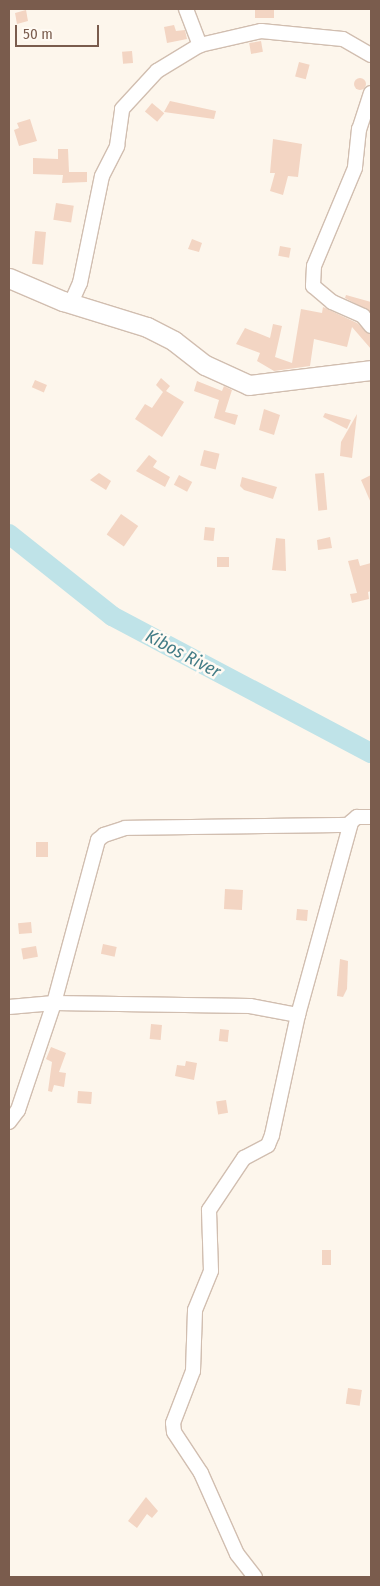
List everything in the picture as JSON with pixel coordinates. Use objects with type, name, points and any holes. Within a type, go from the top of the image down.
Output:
[{"type":"main road","points":[[9,278],[71,303],[147,327],[174,341],[205,365],[249,385],[371,370]]},
{"type":"street","points":[[186,9],[200,46]]},
{"type":"street","points":[[71,303],[80,283],[102,176],[117,146],[122,109],[157,71],[200,46],[261,31],[319,34],[358,45],[371,55]]},
{"type":"street","points":[[371,93],[359,128],[355,168],[314,266],[313,286],[332,302],[363,316],[371,326]]},
{"type":"street","points":[[255,1577],[237,1554],[201,1473],[174,1432],[173,1423],[193,1371],[195,1310],[211,1271],[209,1210],[244,1158],[268,1145],[272,1136],[298,1015],[350,825],[356,817],[371,817]]},
{"type":"street","points":[[9,1122],[18,1110],[54,1003],[98,840],[104,835],[125,828],[350,825]]},
{"type":"street","points":[[9,1007],[54,1003],[250,1006],[298,1015]]},
{"type":"building","points":[[255,9],[274,9],[274,18],[255,18]]},
{"type":"building","points":[[26,10],[28,21],[17,24],[15,13]]},
{"type":"building","points":[[174,25],[176,31],[185,30],[187,39],[167,43],[164,27]]},
{"type":"building","points":[[261,41],[263,52],[251,54],[249,43]]},
{"type":"building","points":[[132,51],[133,63],[123,64],[122,52]]},
{"type":"building","points":[[299,62],[310,65],[306,79],[295,76]]},
{"type":"building","points":[[358,78],[362,78],[366,84],[362,90],[358,90],[354,86],[354,82]]},
{"type":"building","points":[[170,101],[216,111],[214,119],[164,112]]},
{"type":"building","points":[[152,103],[164,113],[157,122],[145,111]]},
{"type":"building","points":[[30,119],[37,141],[19,146],[14,130],[19,128],[17,123]]},
{"type":"building","points":[[273,139],[302,144],[298,177],[288,176],[283,195],[270,191],[275,173],[270,173]]},
{"type":"building","points":[[58,149],[68,149],[69,172],[87,172],[87,182],[62,183],[63,175],[33,174],[33,158],[58,159]]},
{"type":"building","points":[[56,203],[74,206],[71,223],[53,220]]},
{"type":"building","points":[[35,231],[46,232],[43,265],[32,264]]},
{"type":"building","points":[[192,239],[202,243],[199,252],[188,249]]},
{"type":"building","points":[[280,246],[291,248],[289,258],[278,256]]},
{"type":"building","points":[[346,295],[371,302],[371,312],[345,298]]},
{"type":"building","points":[[323,307],[357,323],[371,335],[371,349],[352,327],[347,347],[314,339],[310,366],[274,371],[257,361],[260,353],[236,344],[245,328],[270,338],[273,324],[282,326],[275,357],[292,363],[301,309],[322,313]]},
{"type":"building","points":[[161,378],[170,386],[166,391],[184,402],[162,437],[135,419],[145,404],[152,408],[163,392],[156,385]]},
{"type":"building","points":[[35,380],[47,385],[44,392],[32,387]]},
{"type":"building","points":[[197,381],[222,391],[224,386],[232,390],[225,412],[238,415],[235,425],[214,418],[219,400],[194,391]]},
{"type":"building","points":[[264,409],[280,415],[274,435],[259,430]]},
{"type":"building","points":[[325,413],[351,420],[347,429],[323,417]]},
{"type":"building","points":[[357,414],[352,458],[340,456],[341,442]]},
{"type":"building","points":[[204,450],[220,454],[216,469],[200,466]]},
{"type":"building","points":[[149,455],[157,461],[153,467],[170,477],[165,487],[136,471]]},
{"type":"building","points":[[99,473],[111,481],[106,490],[90,480]]},
{"type":"building","points":[[324,473],[327,510],[318,511],[315,474]]},
{"type":"building","points":[[179,475],[192,482],[187,492],[174,485]]},
{"type":"building","points":[[371,475],[371,503],[361,480]]},
{"type":"building","points":[[242,477],[277,487],[273,499],[244,490],[240,486]]},
{"type":"building","points":[[121,514],[138,526],[124,547],[107,534]]},
{"type":"building","points":[[205,527],[215,528],[214,541],[204,540]]},
{"type":"building","points":[[330,537],[332,548],[318,550],[317,540]]},
{"type":"building","points":[[276,538],[285,539],[286,571],[272,570]]},
{"type":"building","points":[[217,557],[229,557],[229,567],[217,567]]},
{"type":"building","points":[[358,559],[360,566],[371,563],[371,591],[368,592],[369,599],[352,603],[350,594],[357,593],[348,561]]},
{"type":"building","points":[[36,842],[48,842],[48,857],[36,857]]},
{"type":"building","points":[[225,889],[243,890],[242,910],[224,909]]},
{"type":"building","points":[[297,909],[308,910],[307,921],[296,920]]},
{"type":"building","points":[[31,922],[32,933],[19,934],[18,923]]},
{"type":"building","points":[[103,944],[117,947],[115,957],[101,954]]},
{"type":"building","points":[[36,946],[38,957],[23,959],[21,949]]},
{"type":"building","points":[[340,959],[348,961],[347,989],[343,997],[337,996]]},
{"type":"building","points":[[151,1024],[162,1025],[161,1040],[150,1039]]},
{"type":"building","points":[[220,1029],[229,1030],[228,1042],[219,1041]]},
{"type":"building","points":[[51,1047],[66,1053],[59,1072],[66,1073],[64,1087],[54,1085],[52,1092],[48,1091],[52,1062],[46,1059]]},
{"type":"building","points":[[186,1061],[197,1063],[194,1080],[175,1076],[177,1065],[185,1066]]},
{"type":"building","points":[[78,1091],[92,1092],[91,1104],[77,1103]]},
{"type":"building","points":[[226,1100],[228,1113],[218,1114],[216,1102]]},
{"type":"building","points":[[322,1250],[331,1250],[331,1265],[322,1265]]},
{"type":"building","points":[[348,1388],[362,1390],[360,1406],[346,1404]]},
{"type":"building","points":[[146,1497],[158,1511],[152,1518],[147,1514],[137,1528],[128,1521]]},
{"type":"waterway","name":"Kibos River","points":[[9,534],[112,616],[371,753]]}]
